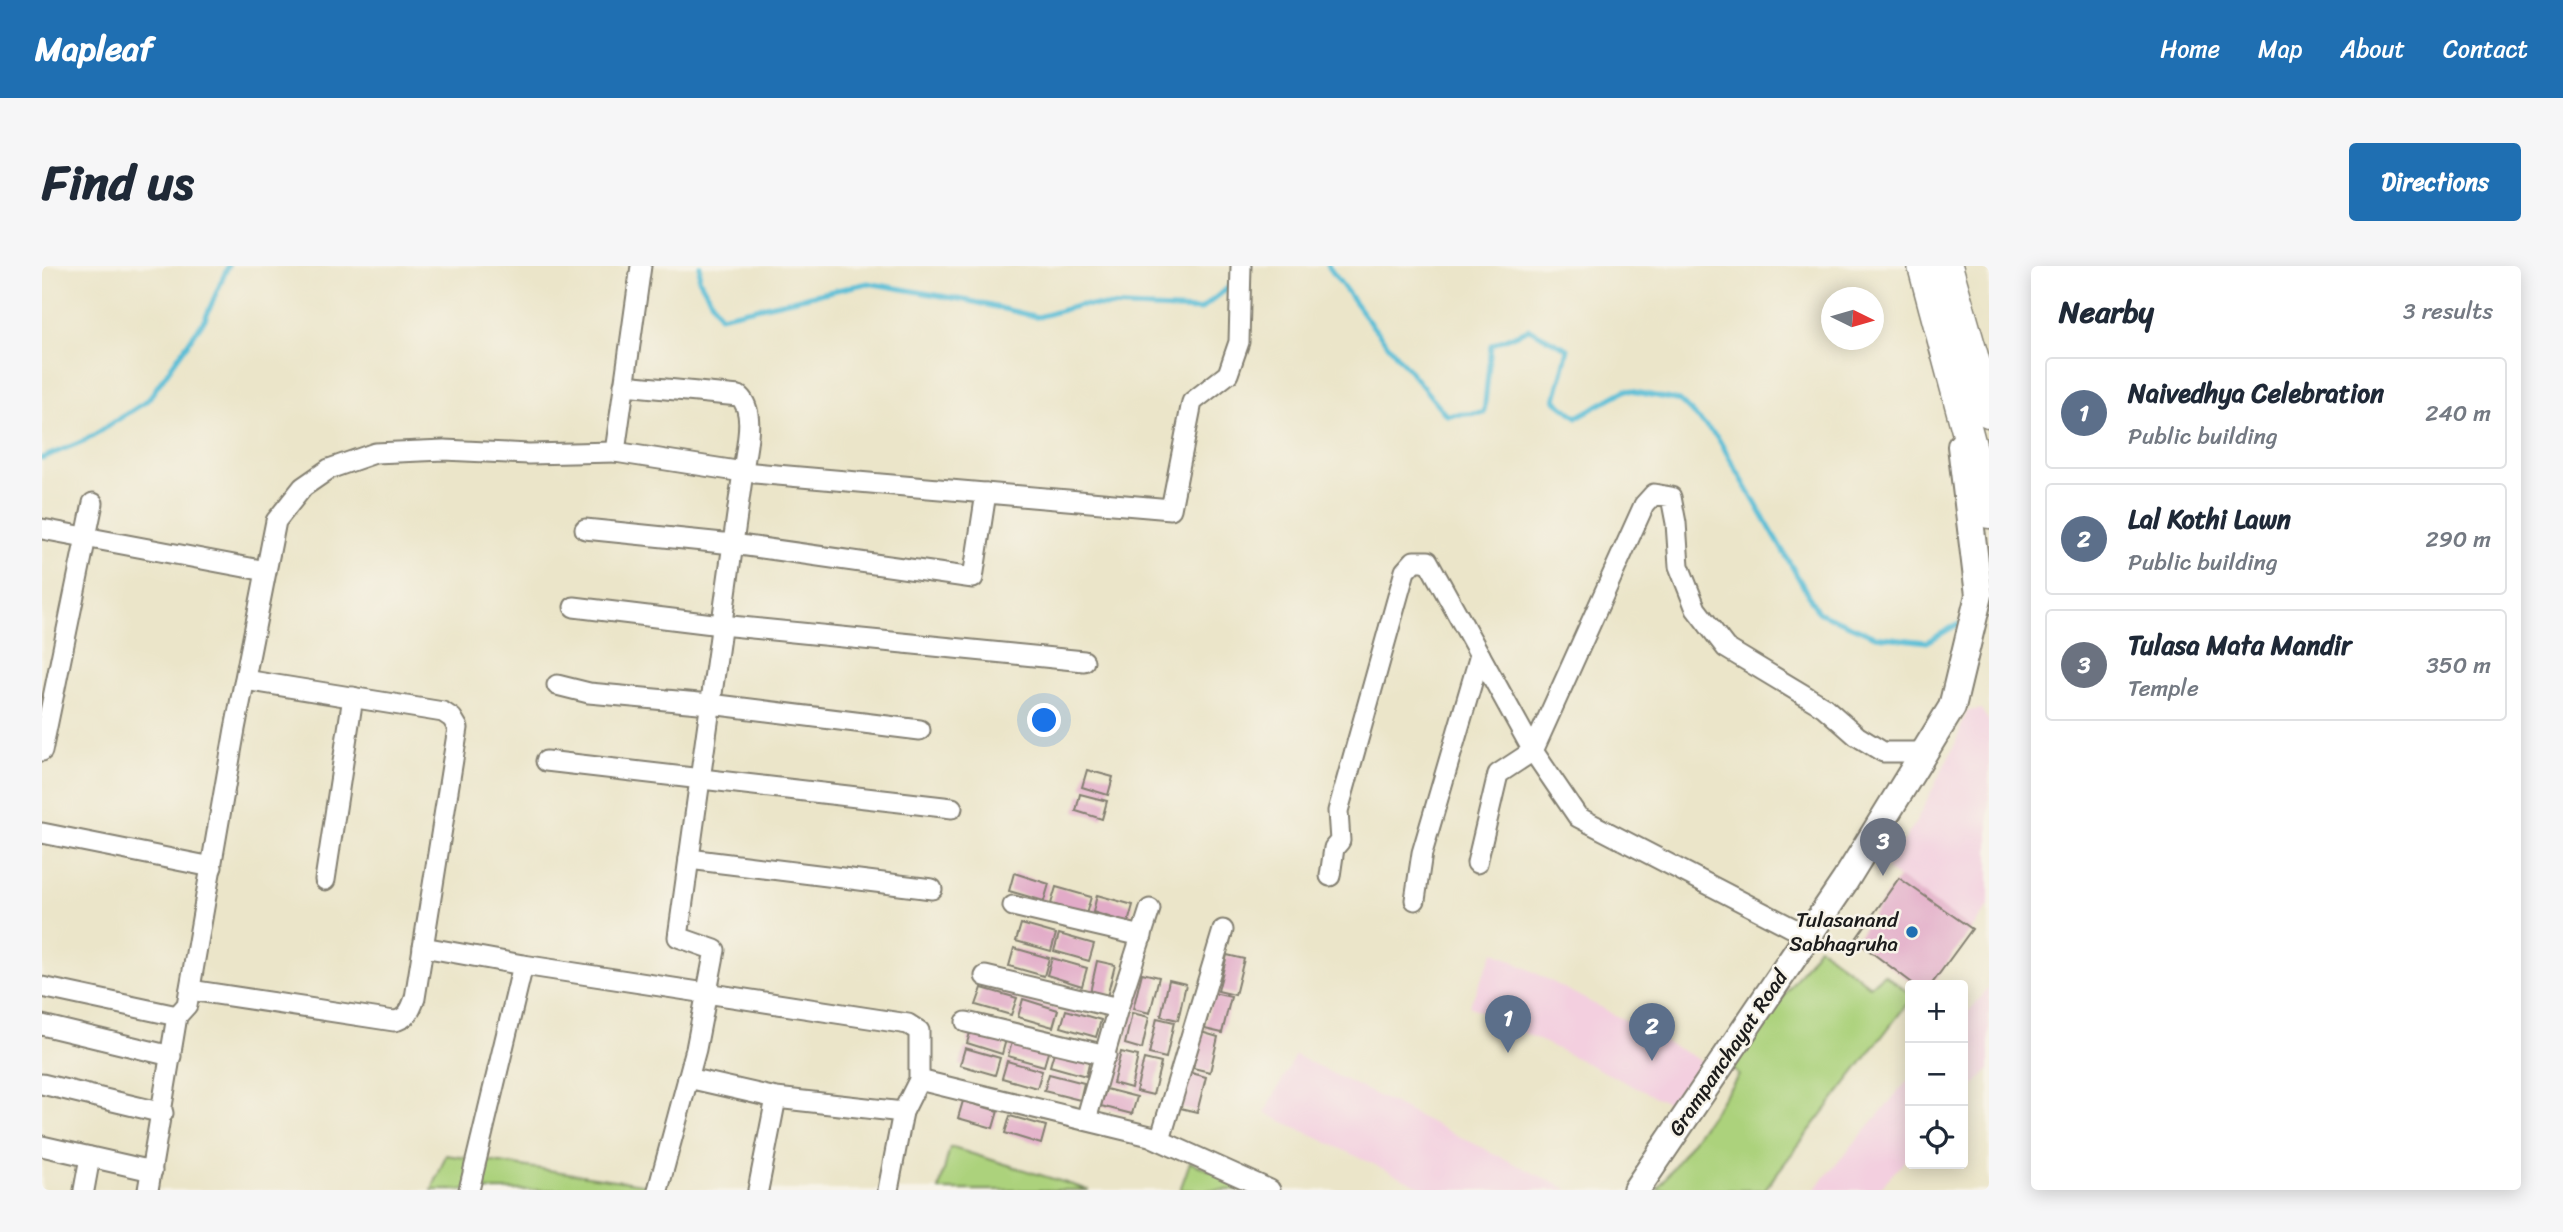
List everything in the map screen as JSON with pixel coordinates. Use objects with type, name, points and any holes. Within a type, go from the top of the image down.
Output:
[{"type":"main road","points":[[1923,266],[1989,513]]},
{"type":"main road","points":[[1947,266],[1989,412]]},
{"type":"street","points":[[615,452],[641,266]]},
{"type":"street","points":[[42,1146],[90,1157],[150,1180],[177,1016],[187,1005],[276,522],[303,487],[329,469],[375,453],[444,450],[529,454],[615,452],[743,472],[1171,509],[1192,402],[1228,374],[1239,342],[1241,266]]},
{"type":"street","name":"Grampanchayat Road","points":[[1636,1190],[1845,881],[1952,707],[1979,595],[1951,371]]},
{"type":"street","points":[[624,385],[739,396],[746,402],[748,415],[743,472],[678,937],[715,950],[688,1079],[658,1190]]},
{"type":"street","points":[[585,529],[733,544],[973,578],[986,493]]},
{"type":"street","points":[[1477,863],[1498,774],[1533,751],[1644,505],[1654,494],[1671,496],[1679,566],[1696,609],[1726,648],[1824,707],[1857,736],[1883,752],[1924,752]]},
{"type":"street","points":[[42,751],[93,503]]},
{"type":"street","points":[[42,529],[266,571]]},
{"type":"street","points":[[1330,876],[1334,848],[1340,841],[1338,811],[1405,571],[1414,561],[1428,561],[1533,751],[1578,817],[1808,936]]},
{"type":"street","points":[[574,607],[721,625],[1084,661]]},
{"type":"street","points":[[1415,900],[1422,853],[1480,655]]},
{"type":"street","points":[[190,990],[394,1021],[408,1015],[415,998],[458,729],[452,718],[443,712],[245,680]]},
{"type":"street","points":[[557,685],[589,693],[710,704],[920,730]]},
{"type":"street","points":[[325,880],[354,697]]},
{"type":"street","points":[[546,761],[952,808]]},
{"type":"street","points":[[42,833],[212,867]]},
{"type":"street","points":[[689,859],[932,889]]},
{"type":"street","points":[[1013,906],[1142,936]]},
{"type":"street","points":[[1086,1120],[1150,909]]},
{"type":"street","points":[[1160,1140],[1223,930]]},
{"type":"street","points":[[424,947],[523,965],[908,1024],[919,1031],[919,1080],[902,1112],[888,1190]]},
{"type":"street","points":[[469,1190],[523,965]]},
{"type":"street","points":[[985,976],[1118,1009]]},
{"type":"street","points":[[42,987],[177,1016]]},
{"type":"street","points":[[966,1022],[1106,1055]]},
{"type":"street","points":[[42,1026],[171,1056]]},
{"type":"street","points":[[688,1079],[776,1098],[902,1112]]},
{"type":"street","points":[[919,1080],[1160,1140],[1270,1190]]},
{"type":"street","points":[[42,1084],[163,1113]]},
{"type":"street","points":[[758,1190],[776,1098]]},
{"type":"street","points":[[84,1190],[90,1157]]},
{"type":"shaded area","points":[[1981,709],[1989,722],[1989,906],[1972,929],[1886,869],[1916,822],[1955,744],[1967,711]]},
{"type":"shaded area","points":[[1494,951],[1709,1065],[1680,1109],[1469,1006]]},
{"type":"shaded area","points":[[1989,988],[1989,1069],[1968,1092],[1968,1043],[1968,1012]]},
{"type":"shaded area","points":[[1295,1055],[1569,1190],[1428,1190],[1265,1113]]},
{"type":"shaded area","points":[[1905,1084],[1905,1160],[1878,1190],[1814,1190]]},
{"type":"green space","points":[[1819,947],[1870,986],[1884,974],[1905,990],[1905,1007],[1764,1190],[1657,1190],[1739,1075],[1732,1068]]},
{"type":"green space","points":[[950,1147],[1089,1190],[939,1190]]},
{"type":"green space","points":[[446,1155],[649,1185],[648,1190],[432,1190]]},
{"type":"green space","points":[[1190,1162],[1258,1190],[1180,1190]]},
{"type":"building","points":[[1087,770],[1113,777],[1108,795],[1082,787]]},
{"type":"building","points":[[1080,794],[1107,801],[1102,819],[1076,811]]},
{"type":"building","points":[[1014,873],[1049,884],[1044,901],[1009,891]]},
{"type":"building","points":[[1899,878],[1972,929],[1935,980],[1908,980],[1855,940]]},
{"type":"building","points":[[1056,887],[1091,897],[1086,914],[1051,904]]},
{"type":"building","points":[[1097,895],[1133,905],[1128,923],[1093,912]]},
{"type":"building","points":[[1021,924],[1056,934],[1051,951],[1016,941]]},
{"type":"building","points":[[1059,934],[1094,944],[1089,961],[1054,951]]},
{"type":"building","points":[[1014,948],[1049,958],[1044,976],[1009,966]]},
{"type":"building","points":[[1227,955],[1244,959],[1235,995],[1218,991]]},
{"type":"building","points":[[1052,958],[1087,968],[1082,986],[1047,975]]},
{"type":"building","points":[[1097,961],[1115,965],[1106,1001],[1089,997]]},
{"type":"building","points":[[1142,973],[1159,977],[1150,1013],[1133,1009]]},
{"type":"building","points":[[1169,980],[1186,984],[1178,1020],[1161,1016]]},
{"type":"building","points":[[982,988],[1017,998],[1011,1015],[976,1005]]},
{"type":"building","points":[[1213,993],[1231,997],[1222,1033],[1205,1029]]},
{"type":"building","points":[[1023,999],[1058,1010],[1053,1027],[1018,1017]]},
{"type":"building","points":[[1066,1010],[1101,1020],[1096,1037],[1061,1027]]},
{"type":"building","points":[[1132,1013],[1149,1017],[1142,1049],[1125,1044]]},
{"type":"building","points":[[1157,1018],[1174,1022],[1166,1058],[1149,1054]]},
{"type":"building","points":[[972,1026],[1007,1036],[1002,1054],[967,1043]]},
{"type":"building","points":[[1201,1032],[1218,1037],[1210,1072],[1193,1068]]},
{"type":"building","points":[[1013,1039],[1049,1049],[1044,1066],[1008,1056]]},
{"type":"building","points":[[965,1048],[1000,1058],[995,1075],[960,1065]]},
{"type":"building","points":[[1055,1049],[1090,1059],[1086,1076],[1050,1066]]},
{"type":"building","points":[[1121,1052],[1138,1056],[1131,1088],[1113,1083]]},
{"type":"building","points":[[1144,1059],[1161,1063],[1153,1095],[1136,1091]]},
{"type":"building","points":[[1007,1061],[1042,1071],[1037,1088],[1002,1078]]},
{"type":"building","points":[[1188,1072],[1206,1077],[1197,1112],[1180,1108]]},
{"type":"building","points":[[1049,1074],[1084,1083],[1080,1100],[1044,1091]]},
{"type":"building","points":[[1106,1089],[1137,1097],[1132,1114],[1101,1106]]},
{"type":"building","points":[[963,1101],[998,1111],[993,1128],[958,1118]]},
{"type":"building","points":[[1010,1116],[1046,1126],[1041,1144],[1005,1133]]},
{"type":"waterway","points":[[42,458],[86,440],[147,401],[205,319],[228,266]]},
{"type":"waterway","points":[[700,266],[699,279],[720,316],[868,283],[970,301],[1038,317],[1080,305],[1200,310],[1234,283]]},
{"type":"waterway","points":[[1328,266],[1370,323],[1446,415],[1484,413],[1491,345],[1529,329],[1568,349],[1555,400],[1577,417],[1626,390],[1680,401],[1718,438],[1818,612],[1875,636],[1927,642],[1958,624]]},
{"type":"place","name":"Tulasa Mata Mandir","points":[[1883,876]]},
{"type":"place","name":"Tulasanand Sabhagruha","points":[[1912,932]]},
{"type":"place","name":"Naivedhya Celebration","points":[[1508,1053]]},
{"type":"place","name":"Lal Kothi Lawn","points":[[1652,1061]]}]
